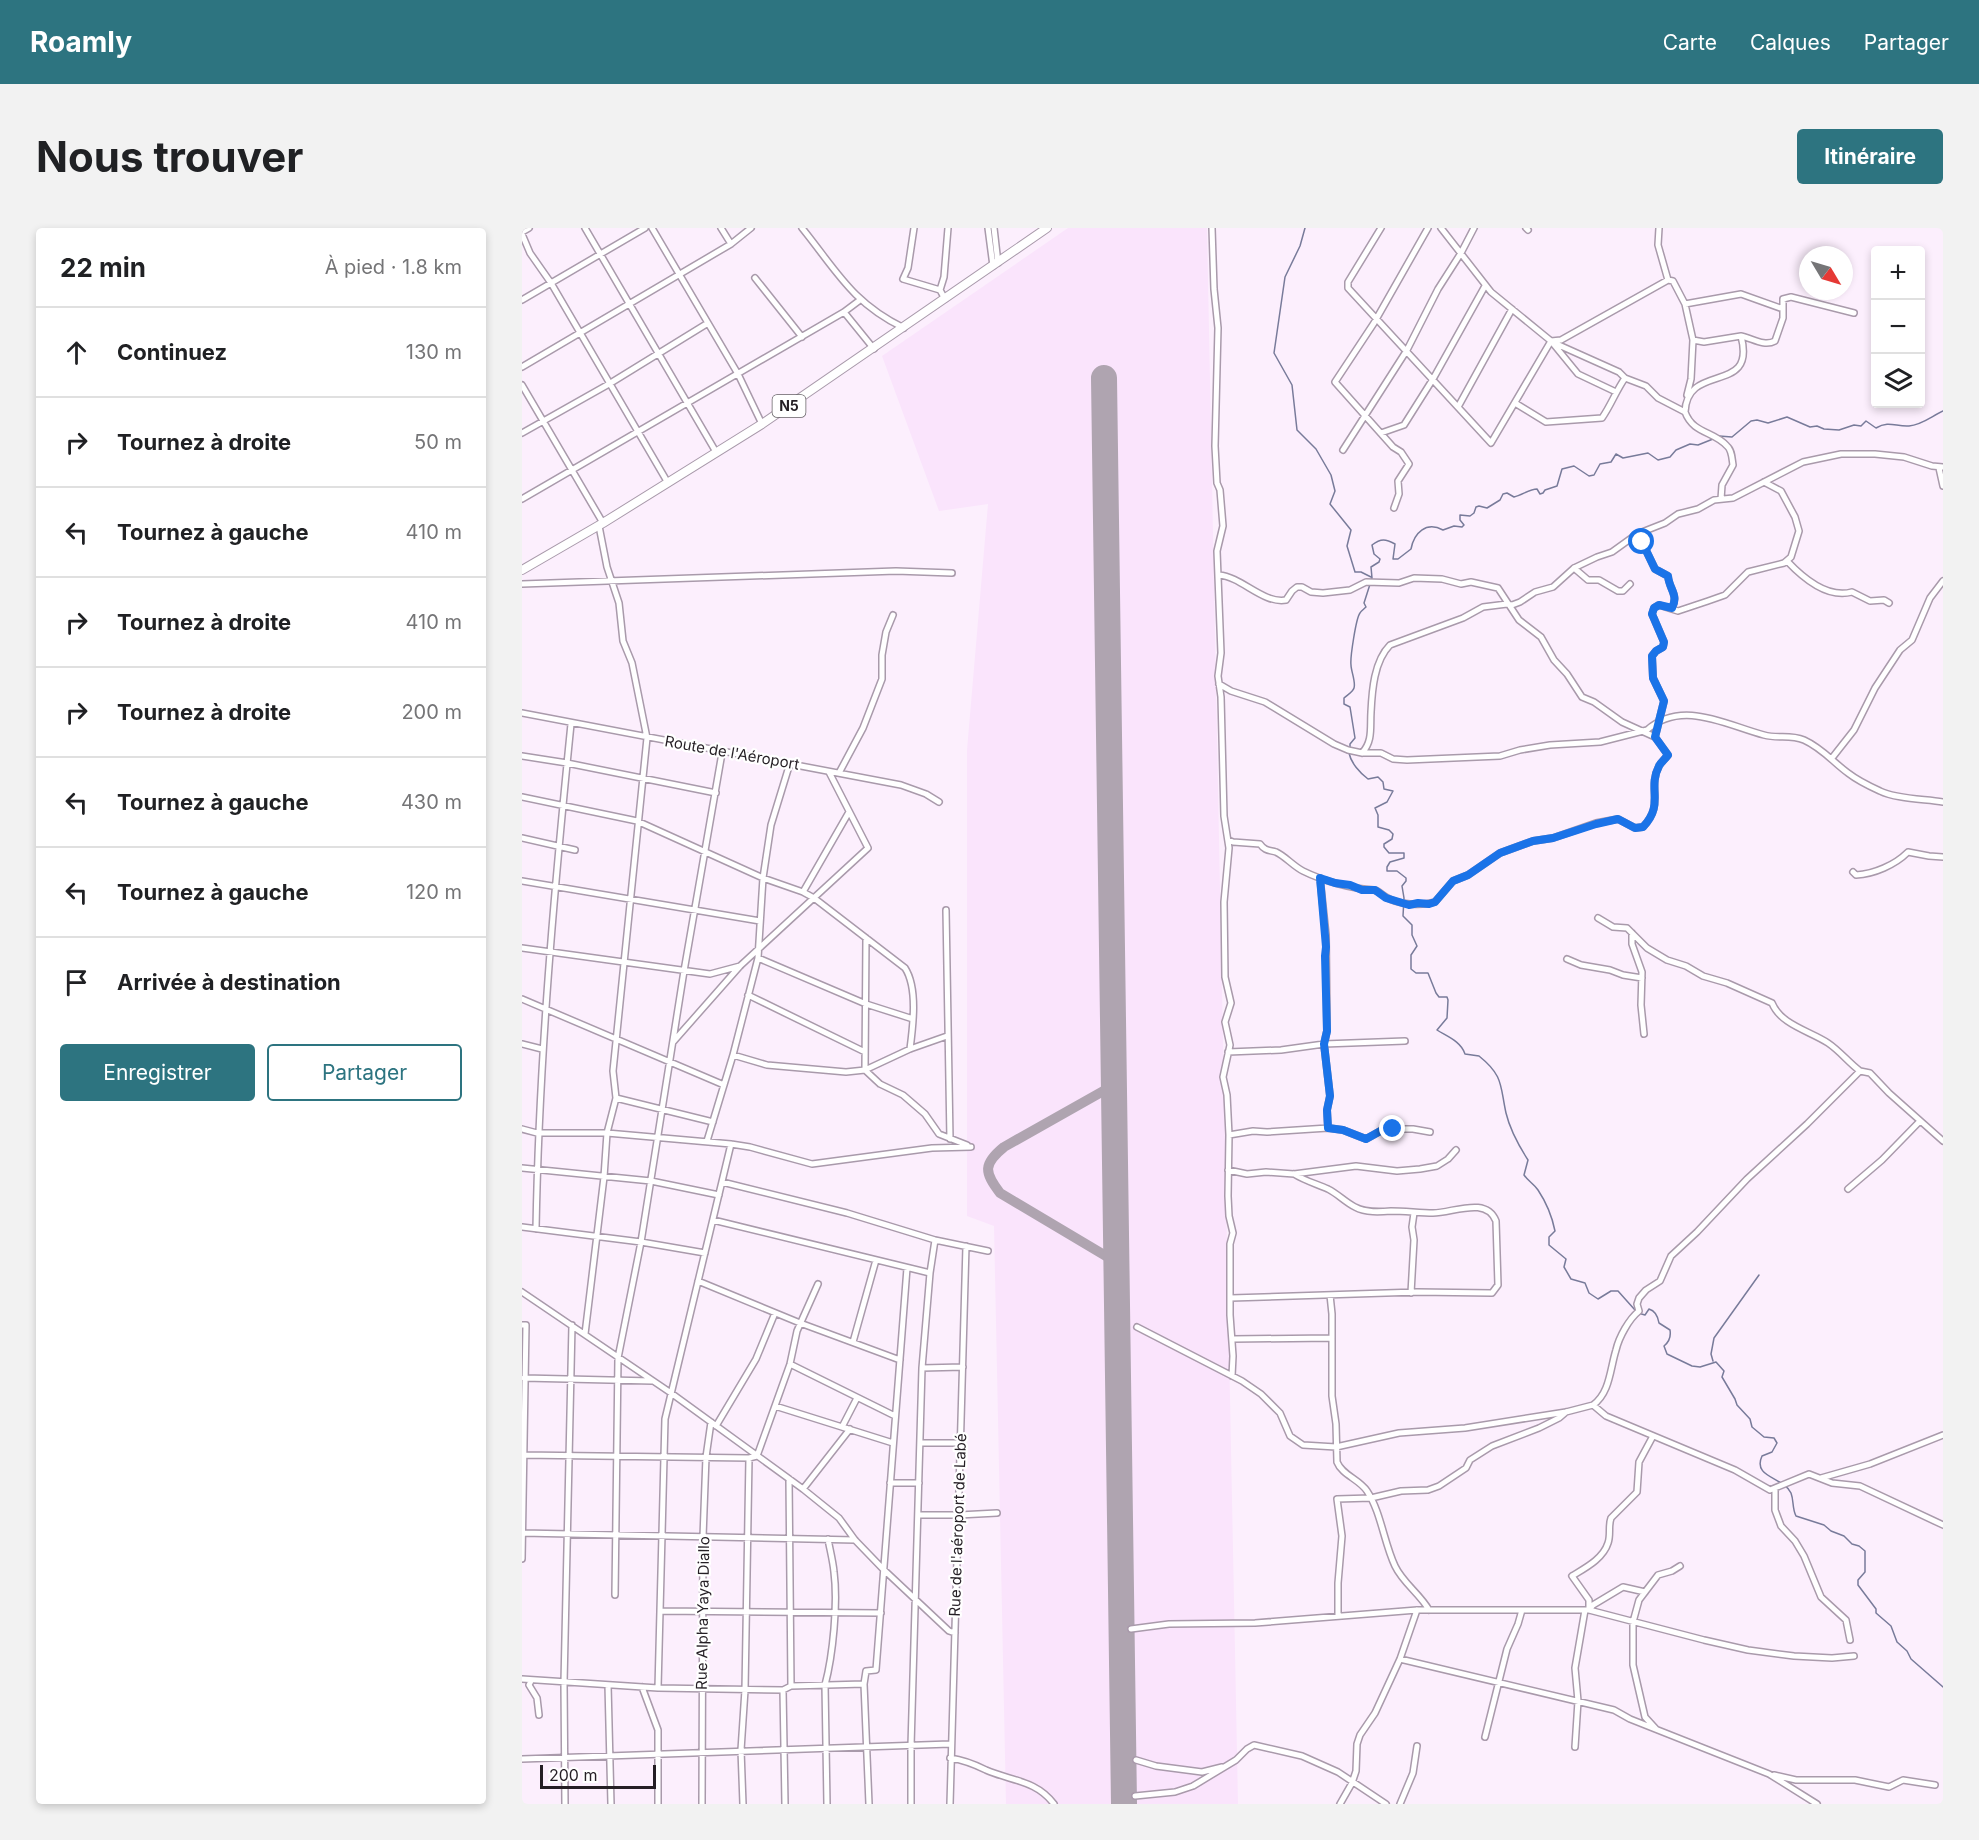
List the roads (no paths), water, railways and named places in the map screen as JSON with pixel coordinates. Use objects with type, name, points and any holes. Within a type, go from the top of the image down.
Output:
[{"type":"highway","name":"N5","points":[[522,570],[762,424],[1047,228]]},
{"type":"street","points":[[529,228],[522,233],[530,252],[551,283],[668,483]]},
{"type":"street","points":[[585,228],[716,452]]},
{"type":"street","points":[[522,300],[645,228]]},
{"type":"street","points":[[652,228],[738,374],[762,424]]},
{"type":"street","points":[[721,228],[731,244]]},
{"type":"street","points":[[522,367],[731,244],[751,228]]},
{"type":"street","points":[[802,228],[842,282],[860,300],[904,328]]},
{"type":"street","points":[[914,228],[908,268],[903,279],[940,290],[945,299]]},
{"type":"street","points":[[940,290],[944,277],[948,228]]},
{"type":"street","points":[[988,228],[995,264]]},
{"type":"street","points":[[994,228],[995,264]]},
{"type":"street","points":[[1212,228],[1214,297],[1218,328],[1216,483],[1220,490],[1223,526],[1217,551],[1221,646],[1218,676],[1224,765],[1224,816],[1228,840],[1224,937],[1225,977],[1231,1004],[1225,1022],[1230,1045],[1222,1077],[1227,1095],[1229,1216],[1233,1233],[1230,1244],[1232,1376]]},
{"type":"street","points":[[1381,228],[1348,282],[1348,288],[1491,443],[1551,341]]},
{"type":"street","points":[[1394,508],[1399,494],[1398,481],[1409,464],[1401,452],[1381,434],[1335,382],[1377,318],[1426,231],[1419,228]]},
{"type":"street","points":[[1441,228],[1485,286],[1551,341],[1578,374],[1616,392]]},
{"type":"street","points":[[1343,450],[1407,351],[1438,288],[1474,228]]},
{"type":"street","points":[[1659,228],[1658,245],[1668,280]]},
{"type":"street","points":[[755,278],[802,337]]},
{"type":"street","points":[[1551,341],[1561,340],[1668,280],[1673,281],[1685,304],[1693,340],[1691,379],[1684,412],[1688,423],[1727,445],[1730,451],[1733,465],[1722,485],[1720,499]]},
{"type":"street","points":[[1381,434],[1404,426],[1485,286]]},
{"type":"street","points":[[1685,304],[1741,294],[1783,309]]},
{"type":"street","points":[[1693,340],[1704,342],[1741,336],[1764,343],[1775,341],[1783,318],[1783,299],[1791,297],[1854,313]]},
{"type":"street","points":[[522,499],[802,337],[860,300]]},
{"type":"street","points":[[1458,407],[1512,309]]},
{"type":"street","points":[[844,312],[874,349]]},
{"type":"street","points":[[522,433],[609,384],[708,323]]},
{"type":"street","points":[[1687,397],[1694,388],[1702,383],[1726,376],[1736,370],[1742,361],[1741,336]]},
{"type":"street","points":[[1551,341],[1646,386],[1658,398],[1684,412]]},
{"type":"street","points":[[1515,403],[1546,422],[1602,418],[1625,378]]},
{"type":"street","points":[[522,385],[573,471],[601,524],[611,581],[619,603],[623,641],[632,663],[647,738],[614,1071],[616,1098],[607,1133],[604,1177],[585,1334]]},
{"type":"street","points":[[1362,753],[1371,739],[1375,674],[1383,652],[1390,645],[1463,618],[1483,607],[1512,605],[1535,592],[1553,587],[1574,568],[1612,552],[1640,533],[1665,523],[1678,514],[1698,509],[1714,500],[1733,498],[1803,462],[1841,454],[1904,457],[1941,467],[1943,486]]},
{"type":"street","points":[[1655,737],[1664,701],[1653,678],[1652,656],[1663,647],[1664,642],[1652,614],[1654,608],[1659,605],[1678,611],[1725,595],[1748,572],[1772,567],[1791,557],[1799,531],[1795,517],[1781,491],[1764,482]]},
{"type":"street","points":[[1640,533],[1655,569],[1668,576],[1675,594],[1672,608]]},
{"type":"street","points":[[1787,561],[1814,585],[1832,593],[1841,595],[1851,592],[1870,601],[1884,600],[1889,603]]},
{"type":"street","points":[[1574,568],[1588,580],[1605,582],[1618,591],[1623,591],[1630,584]]},
{"type":"street","points":[[522,584],[896,571],[952,573]]},
{"type":"street","points":[[1219,574],[1233,578],[1275,601],[1286,600],[1297,587],[1323,593],[1350,590],[1371,582],[1399,583],[1414,578],[1442,579],[1461,584],[1471,582],[1498,588],[1519,620],[1541,636],[1554,660],[1567,674],[1582,698],[1603,707],[1622,722],[1655,737],[1668,755],[1659,765],[1653,814],[1643,827],[1635,828],[1618,819],[1553,838],[1533,841],[1500,853],[1468,875],[1453,881],[1435,902],[1409,905],[1386,898],[1375,890],[1362,890],[1350,885],[1335,883],[1294,866],[1276,852],[1264,849],[1260,844],[1228,840]]},
{"type":"street","points":[[1832,758],[1854,730],[1875,688],[1900,650],[1912,640],[1930,598],[1943,581]]},
{"type":"street","points":[[839,773],[862,728],[882,679],[882,655],[886,632],[893,615]]},
{"type":"street","points":[[1219,684],[1231,691],[1266,702],[1334,744],[1350,751],[1381,753],[1393,759],[1407,760],[1500,756],[1550,745],[1600,742],[1644,731],[1678,714],[1694,714],[1769,736],[1794,736],[1814,746],[1847,772],[1882,792],[1943,802]]},
{"type":"street","name":"Route de l'Aéroport","points":[[522,713],[722,753],[790,763],[901,785],[926,794],[939,802]]},
{"type":"street","points":[[536,1229],[537,1133],[542,1049],[571,724]]},
{"type":"street","points":[[615,1595],[618,1358],[641,1242],[694,910],[722,753]]},
{"type":"street","points":[[522,756],[716,793]]},
{"type":"street","points":[[707,1141],[733,1055],[758,958],[763,878],[771,825],[790,763]]},
{"type":"street","points":[[672,1043],[740,966],[868,848],[829,772]]},
{"type":"street","points":[[522,797],[637,821],[763,878],[814,898],[905,968],[911,977],[913,1019],[910,1049]]},
{"type":"street","points":[[803,892],[849,812]]},
{"type":"street","points":[[522,838],[575,850]]},
{"type":"street","points":[[1852,872],[1860,875],[1884,868],[1899,861],[1908,852],[1943,857]]},
{"type":"street","points":[[1320,878],[1326,947],[1327,1031],[1324,1044],[1330,1096],[1327,1110],[1328,1128]]},
{"type":"street","points":[[522,881],[760,921]]},
{"type":"street","points":[[946,910],[950,1139]]},
{"type":"street","points":[[1598,918],[1613,927],[1627,928],[1647,948],[1667,960],[1772,1003],[1776,1012],[1788,1021],[1829,1044],[1860,1071],[1870,1073],[1943,1141]]},
{"type":"street","points":[[1632,933],[1632,944],[1642,972],[1641,1005],[1644,1034]]},
{"type":"street","points":[[864,1070],[866,938]]},
{"type":"street","points":[[522,948],[711,974],[740,966]]},
{"type":"street","points":[[758,958],[866,1004],[913,1019]]},
{"type":"street","points":[[1567,959],[1590,967],[1642,978]]},
{"type":"street","points":[[748,995],[865,1052]]},
{"type":"street","points":[[522,999],[724,1085]]},
{"type":"street","points":[[733,1055],[767,1065],[846,1072],[864,1070],[910,1049],[948,1036]]},
{"type":"street","points":[[1228,1052],[1281,1050],[1324,1044],[1405,1041]]},
{"type":"street","points":[[522,1044],[542,1049]]},
{"type":"street","points":[[522,1129],[537,1133],[607,1133],[707,1141],[750,1147],[812,1164],[932,1148],[971,1147],[939,1134],[925,1114],[903,1095],[880,1084],[864,1070]]},
{"type":"street","points":[[1137,1327],[1232,1376],[1268,1400],[1280,1413],[1290,1436],[1303,1445],[1336,1447],[1399,1433],[1465,1428],[1593,1406],[1605,1389],[1618,1343],[1637,1312],[1640,1298],[1646,1290],[1660,1281],[1671,1256],[1747,1179],[1807,1125],[1860,1071]]},
{"type":"street","points":[[616,1098],[713,1122]]},
{"type":"street","points":[[1848,1189],[1882,1160],[1894,1145],[1920,1121]]},
{"type":"street","points":[[1229,1135],[1253,1131],[1328,1128],[1343,1130],[1366,1139],[1384,1129],[1413,1129],[1431,1132]]},
{"type":"street","points":[[658,1688],[665,1419],[731,1144]]},
{"type":"street","points":[[1228,1170],[1237,1173],[1294,1174],[1356,1166],[1397,1171],[1420,1170],[1437,1166],[1456,1150]]},
{"type":"street","points":[[522,1168],[651,1181],[719,1195]]},
{"type":"street","points":[[1231,1298],[1492,1293],[1498,1285],[1497,1232],[1493,1214],[1477,1207],[1441,1213],[1392,1211],[1383,1213],[1355,1207],[1333,1192],[1294,1174]]},
{"type":"street","points":[[722,1182],[847,1213],[935,1240],[988,1251]]},
{"type":"street","points":[[1411,1293],[1414,1213]]},
{"type":"street","points":[[713,1220],[930,1273]]},
{"type":"street","points":[[522,1227],[641,1242],[705,1253]]},
{"type":"street","points":[[911,1804],[910,1746],[922,1368],[935,1240]]},
{"type":"street","name":"Rue de l'aéroport de Labé","points":[[950,1804],[966,1246]]},
{"type":"street","points":[[853,1342],[876,1260]]},
{"type":"street","points":[[869,1804],[864,1684],[866,1671],[876,1671],[907,1268]]},
{"type":"street","points":[[698,1281],[800,1323],[900,1360]]},
{"type":"street","points":[[758,1456],[790,1364],[800,1323],[818,1284]]},
{"type":"street","points":[[522,1292],[671,1393],[803,1489],[839,1518],[855,1540],[883,1569],[916,1601],[955,1633]]},
{"type":"street","points":[[1330,1295],[1332,1396],[1338,1466],[1362,1484],[1371,1498],[1395,1566],[1423,1599],[1429,1610]]},
{"type":"street","points":[[714,1424],[756,1359],[775,1313]]},
{"type":"street","points":[[522,1325],[526,1325],[522,1559]]},
{"type":"street","points":[[565,1804],[564,1683],[572,1325]]},
{"type":"street","points":[[1233,1339],[1332,1338]]},
{"type":"street","points":[[790,1364],[895,1416]]},
{"type":"street","points":[[922,1368],[963,1367]]},
{"type":"street","points":[[524,1378],[653,1381]]},
{"type":"street","points":[[842,1427],[857,1398]]},
{"type":"street","points":[[775,1406],[893,1443]]},
{"type":"street","points":[[1593,1406],[1606,1416],[1735,1470],[1770,1490],[1809,1474],[1832,1482],[1860,1486],[1943,1525]]},
{"type":"street","points":[[1338,1616],[1342,1536],[1337,1499],[1371,1498],[1401,1491],[1428,1490],[1439,1486],[1466,1468],[1470,1460],[1492,1446],[1539,1428],[1566,1412]]},
{"type":"street","name":"Rue Alpha Yaya Diallo","points":[[702,1804],[703,1537],[706,1457],[714,1424]]},
{"type":"street","points":[[803,1489],[850,1430]]},
{"type":"street","points":[[1821,1478],[1870,1464],[1943,1435]]},
{"type":"street","points":[[1575,1748],[1578,1701],[1575,1668],[1589,1600],[1572,1576],[1591,1565],[1603,1553],[1609,1542],[1611,1518],[1637,1492],[1639,1462],[1653,1436]]},
{"type":"street","points":[[921,1443],[961,1443]]},
{"type":"street","points":[[523,1455],[749,1458],[758,1456]]},
{"type":"street","points":[[743,1804],[741,1750],[745,1690],[749,1458]]},
{"type":"street","points":[[789,1479],[791,1686]]},
{"type":"street","points":[[890,1483],[919,1484]]},
{"type":"street","points":[[1775,1488],[1775,1510],[1781,1526],[1795,1541],[1804,1556],[1821,1597],[1846,1620],[1850,1640]]},
{"type":"street","points":[[918,1515],[997,1513]]},
{"type":"street","points":[[522,1533],[855,1540]]},
{"type":"street","points":[[827,1804],[825,1685],[829,1668],[834,1613],[834,1573],[828,1539]]},
{"type":"street","points":[[1657,1730],[1645,1717],[1633,1665],[1633,1622],[1639,1600],[1658,1575],[1680,1566]]},
{"type":"street","points":[[1587,1610],[1623,1587],[1645,1592]]},
{"type":"street","points":[[1340,1804],[1356,1771],[1357,1744],[1360,1735],[1375,1713],[1400,1659],[1417,1610]]},
{"type":"street","points":[[1131,1629],[1169,1624],[1255,1623],[1417,1610],[1587,1610],[1748,1650],[1823,1658],[1854,1656]]},
{"type":"street","points":[[1485,1737],[1507,1649],[1522,1610]]},
{"type":"street","points":[[660,1611],[881,1613]]},
{"type":"street","points":[[1400,1659],[1614,1710],[1630,1719],[1769,1774],[1796,1780],[1855,1780],[1889,1787],[1903,1780],[1935,1785]]},
{"type":"street","points":[[522,1679],[658,1688],[745,1690],[783,1690],[791,1686],[864,1684]]},
{"type":"street","points":[[531,1681],[529,1685],[537,1698],[539,1715]]},
{"type":"street","points":[[609,1685],[611,1804]]},
{"type":"street","points":[[642,1687],[658,1730],[658,1804]]},
{"type":"street","points":[[783,1690],[786,1804]]},
{"type":"street","points":[[522,1758],[950,1744]]},
{"type":"street","points":[[1135,1796],[1186,1789],[1227,1766],[1254,1745],[1302,1756],[1338,1772],[1386,1804]]},
{"type":"street","points":[[1400,1804],[1413,1773],[1417,1746]]},
{"type":"street","points":[[950,1758],[967,1761],[987,1771],[1038,1788],[1054,1804]]},
{"type":"street","points":[[1136,1760],[1156,1766],[1202,1772],[1227,1766]]},
{"type":"street","points":[[1769,1774],[1817,1804]]},
{"type":"waterway","points":[[1305,228],[1300,246],[1285,277],[1274,353],[1292,385],[1297,430],[1316,449],[1331,475],[1335,491],[1330,504],[1351,530],[1347,546],[1355,572],[1371,577]]},
{"type":"waterway","points":[[1719,436],[1732,437],[1751,421],[1757,420],[1768,423],[1787,417],[1810,427],[1839,430],[1854,425],[1861,426],[1866,421],[1876,428],[1889,424],[1914,425],[1943,411]]},
{"type":"waterway","points":[[1350,748],[1355,738],[1350,707],[1344,704],[1344,698],[1354,688],[1351,661],[1355,630],[1358,616],[1366,607],[1364,603],[1372,578],[1371,567],[1380,559],[1374,554],[1372,545],[1383,540],[1395,544],[1393,559],[1398,559],[1411,549],[1415,538],[1422,530],[1431,527],[1443,530],[1454,526],[1462,527],[1464,525],[1460,520],[1460,515],[1470,516],[1479,506],[1487,508],[1500,500],[1503,494],[1507,493],[1514,497],[1537,489],[1540,494],[1543,493],[1557,486],[1562,469],[1574,466],[1589,476],[1594,475],[1600,464],[1611,462],[1616,454],[1623,458],[1648,453],[1658,460],[1670,457],[1676,450],[1690,444],[1698,445],[1713,439]]},
{"type":"waterway","points":[[1349,753],[1354,764],[1365,777],[1368,779],[1378,777],[1383,782],[1384,789],[1393,791],[1387,802],[1375,808],[1378,815],[1378,827],[1389,830],[1393,834],[1392,839],[1384,844],[1389,853],[1404,853],[1404,858],[1390,862],[1387,871],[1397,871],[1406,878],[1402,886],[1403,916],[1412,925],[1412,935],[1417,946],[1411,955],[1411,969],[1416,973],[1428,973],[1436,993],[1439,997],[1447,997],[1448,1000],[1447,1018],[1437,1030],[1457,1042],[1465,1054],[1479,1056],[1497,1076],[1510,1126],[1528,1160],[1524,1175],[1541,1195],[1552,1220],[1555,1231],[1549,1237],[1549,1245],[1566,1259],[1564,1267],[1571,1279],[1585,1283],[1589,1293],[1598,1299],[1611,1291],[1618,1291],[1635,1310]]},
{"type":"waterway","points":[[1713,1361],[1711,1354],[1714,1338],[1759,1275]]},
{"type":"waterway","points":[[1638,1313],[1645,1315],[1649,1309],[1651,1310],[1656,1314],[1659,1323],[1670,1330],[1669,1339],[1664,1346],[1667,1354],[1692,1366],[1700,1367],[1716,1362],[1724,1371],[1722,1377],[1737,1405],[1750,1419],[1752,1427],[1764,1437],[1774,1438],[1777,1443],[1772,1452],[1762,1456],[1761,1469],[1791,1493],[1796,1516],[1824,1525],[1865,1551],[1865,1572],[1858,1580],[1858,1585],[1876,1609],[1876,1613],[1891,1626],[1897,1642],[1907,1651],[1911,1659],[1943,1687]]}]
